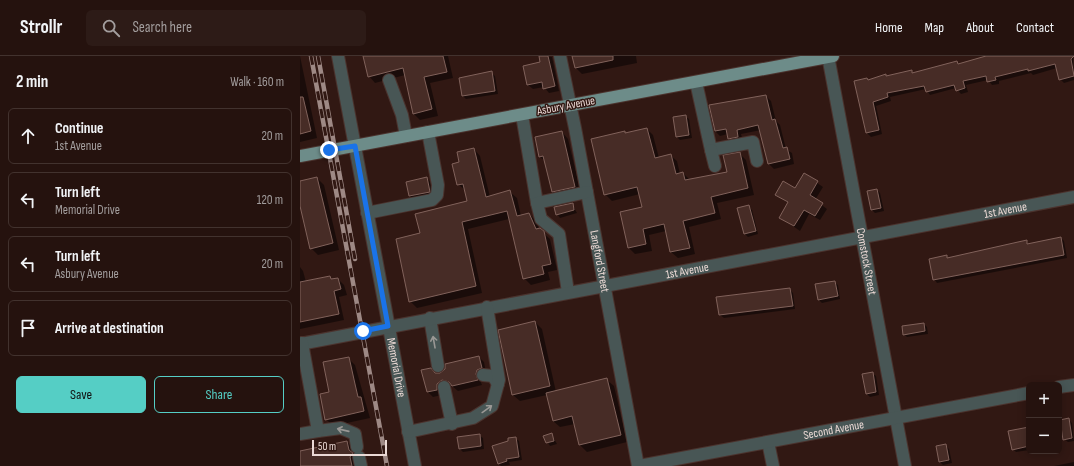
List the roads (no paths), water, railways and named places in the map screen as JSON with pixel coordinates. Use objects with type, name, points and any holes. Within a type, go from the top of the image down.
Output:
[{"type":"main road","name":"Asbury Avenue","points":[[300,156],[829,56]]},
{"type":"street","name":"Memorial Drive","points":[[338,56],[415,466]]},
{"type":"street","name":"Langford Street","points":[[560,56],[638,466]]},
{"type":"street","name":"Comstock Street","points":[[829,56],[861,237],[905,466]]},
{"type":"street","points":[[389,80],[402,115],[406,136]]},
{"type":"street","points":[[696,82],[715,166]]},
{"type":"street","points":[[522,115],[541,219],[559,234],[568,292]]},
{"type":"street","points":[[367,213],[432,200],[437,195],[438,185],[428,132]]},
{"type":"street","points":[[711,150],[753,142],[757,161]]},
{"type":"street","points":[[537,203],[587,192]]},
{"type":"street","name":"1st Avenue","points":[[301,344],[604,285],[1074,198]]},
{"type":"street","points":[[408,432],[452,424],[473,418],[492,406],[499,380],[488,307]]},
{"type":"street","points":[[430,318],[438,366]]},
{"type":"street","points":[[301,344],[304,375],[318,431]]},
{"type":"street","points":[[483,375],[493,376],[498,384]]},
{"type":"street","points":[[1062,387],[1074,385]]},
{"type":"street","points":[[444,387],[452,424]]},
{"type":"street","name":"Second Avenue","points":[[638,466],[1026,394]]},
{"type":"street","points":[[300,434],[341,428],[355,434],[359,457]]},
{"type":"street","points":[[768,442],[773,466]]},
{"type":"railway","points":[[311,56],[387,466]]},
{"type":"railway","points":[[318,56],[355,259]]}]
